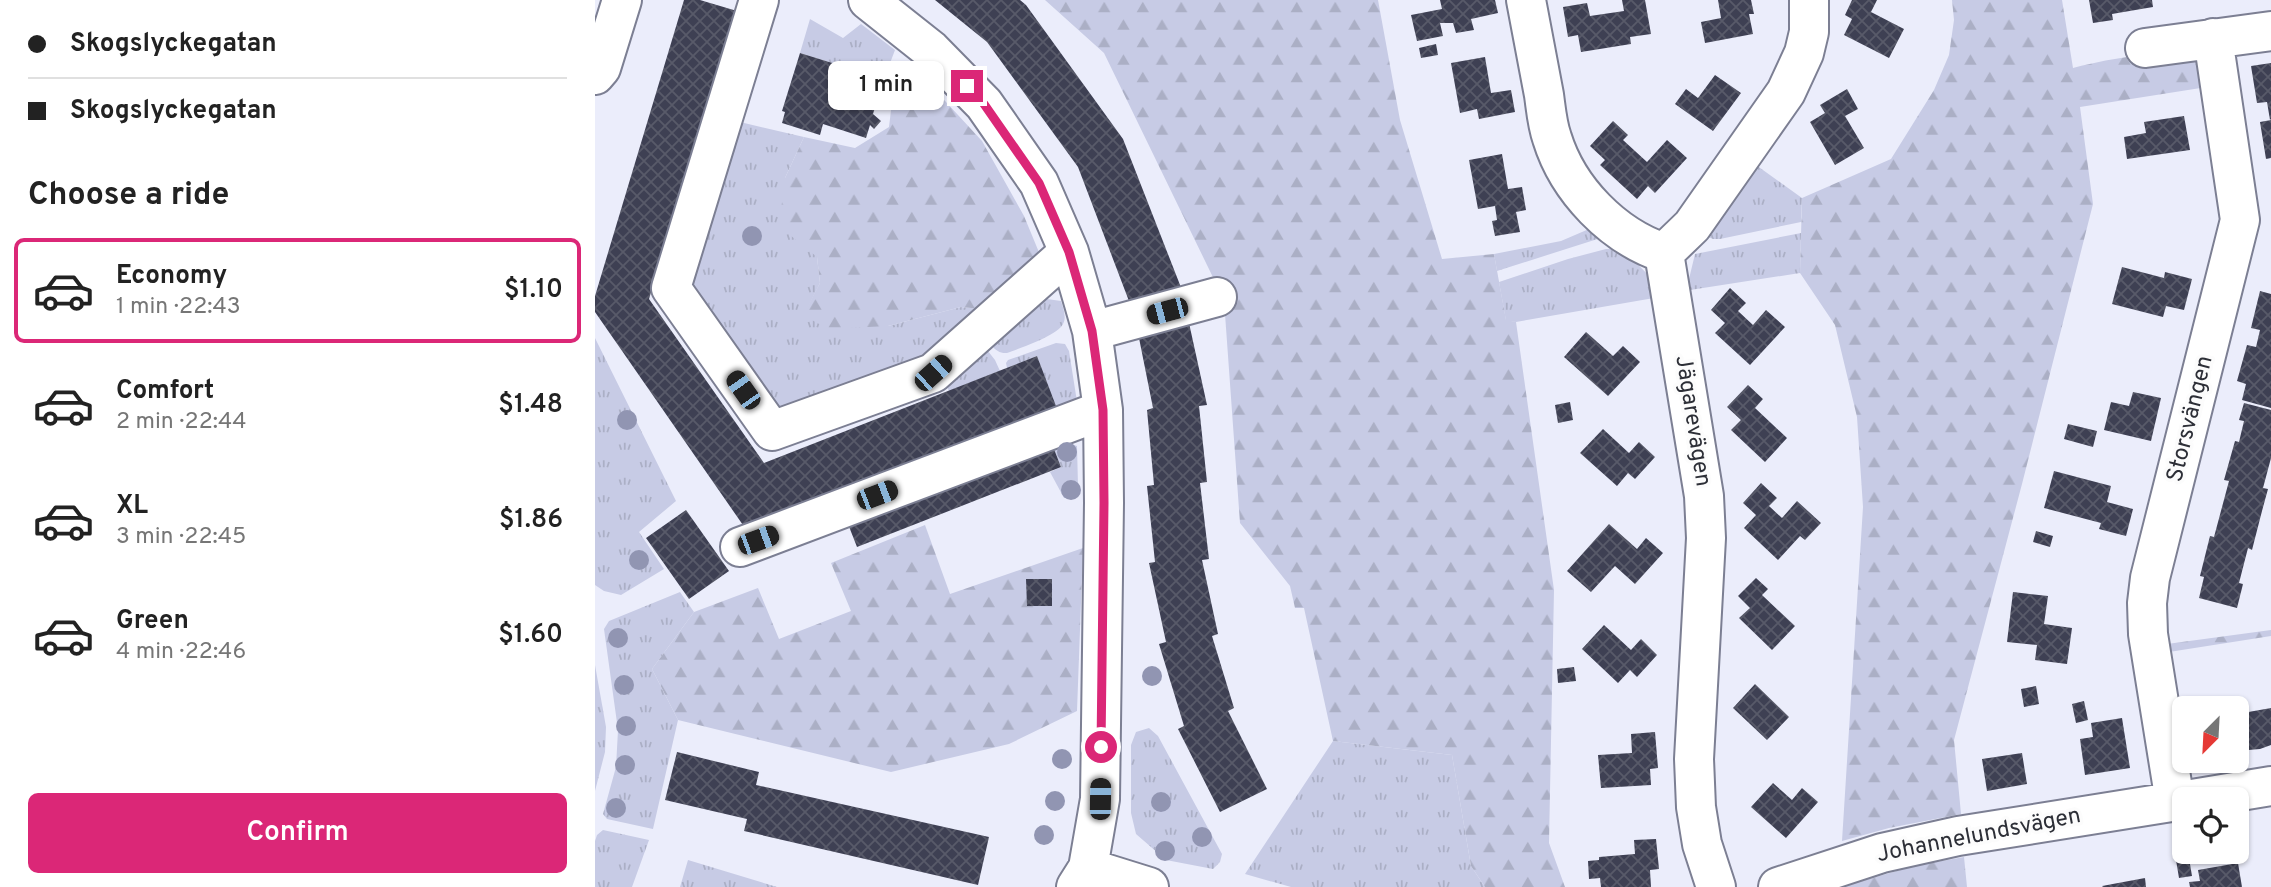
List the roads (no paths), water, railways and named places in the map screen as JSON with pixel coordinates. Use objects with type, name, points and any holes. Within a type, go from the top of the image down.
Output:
[{"type":"street","points":[[595,75],[601,68],[622,0]]},
{"type":"street","points":[[759,0],[671,288],[772,431],[933,373],[1069,252]]},
{"type":"street","points":[[868,0],[931,50],[984,104],[1039,183],[1069,252],[1092,331],[1103,410],[1100,799],[1082,877],[1149,887]]},
{"type":"street","points":[[1526,0],[1552,138],[1575,185],[1601,214],[1626,236],[1644,247],[1664,253],[1692,226],[1786,92],[1804,53],[1809,32],[1808,0]]},
{"type":"street","points":[[2145,48],[2271,31]]},
{"type":"street","name":"Storsvängen","points":[[2179,787],[2148,634],[2147,603],[2150,578],[2238,238],[2240,220],[2213,38]]},
{"type":"street","name":"Jägarevägen","points":[[1664,253],[1704,496],[1706,538],[1694,760],[1696,807],[1702,844],[1716,887]]},
{"type":"street","points":[[1092,331],[1217,297]]},
{"type":"street","points":[[740,547],[1103,410]]},
{"type":"street","name":"Johannelundsvägen","points":[[2249,790],[2271,786]]},
{"type":"street","name":"Johannelundsvägen","points":[[1778,887],[1893,850],[1958,836],[2172,803]]}]
